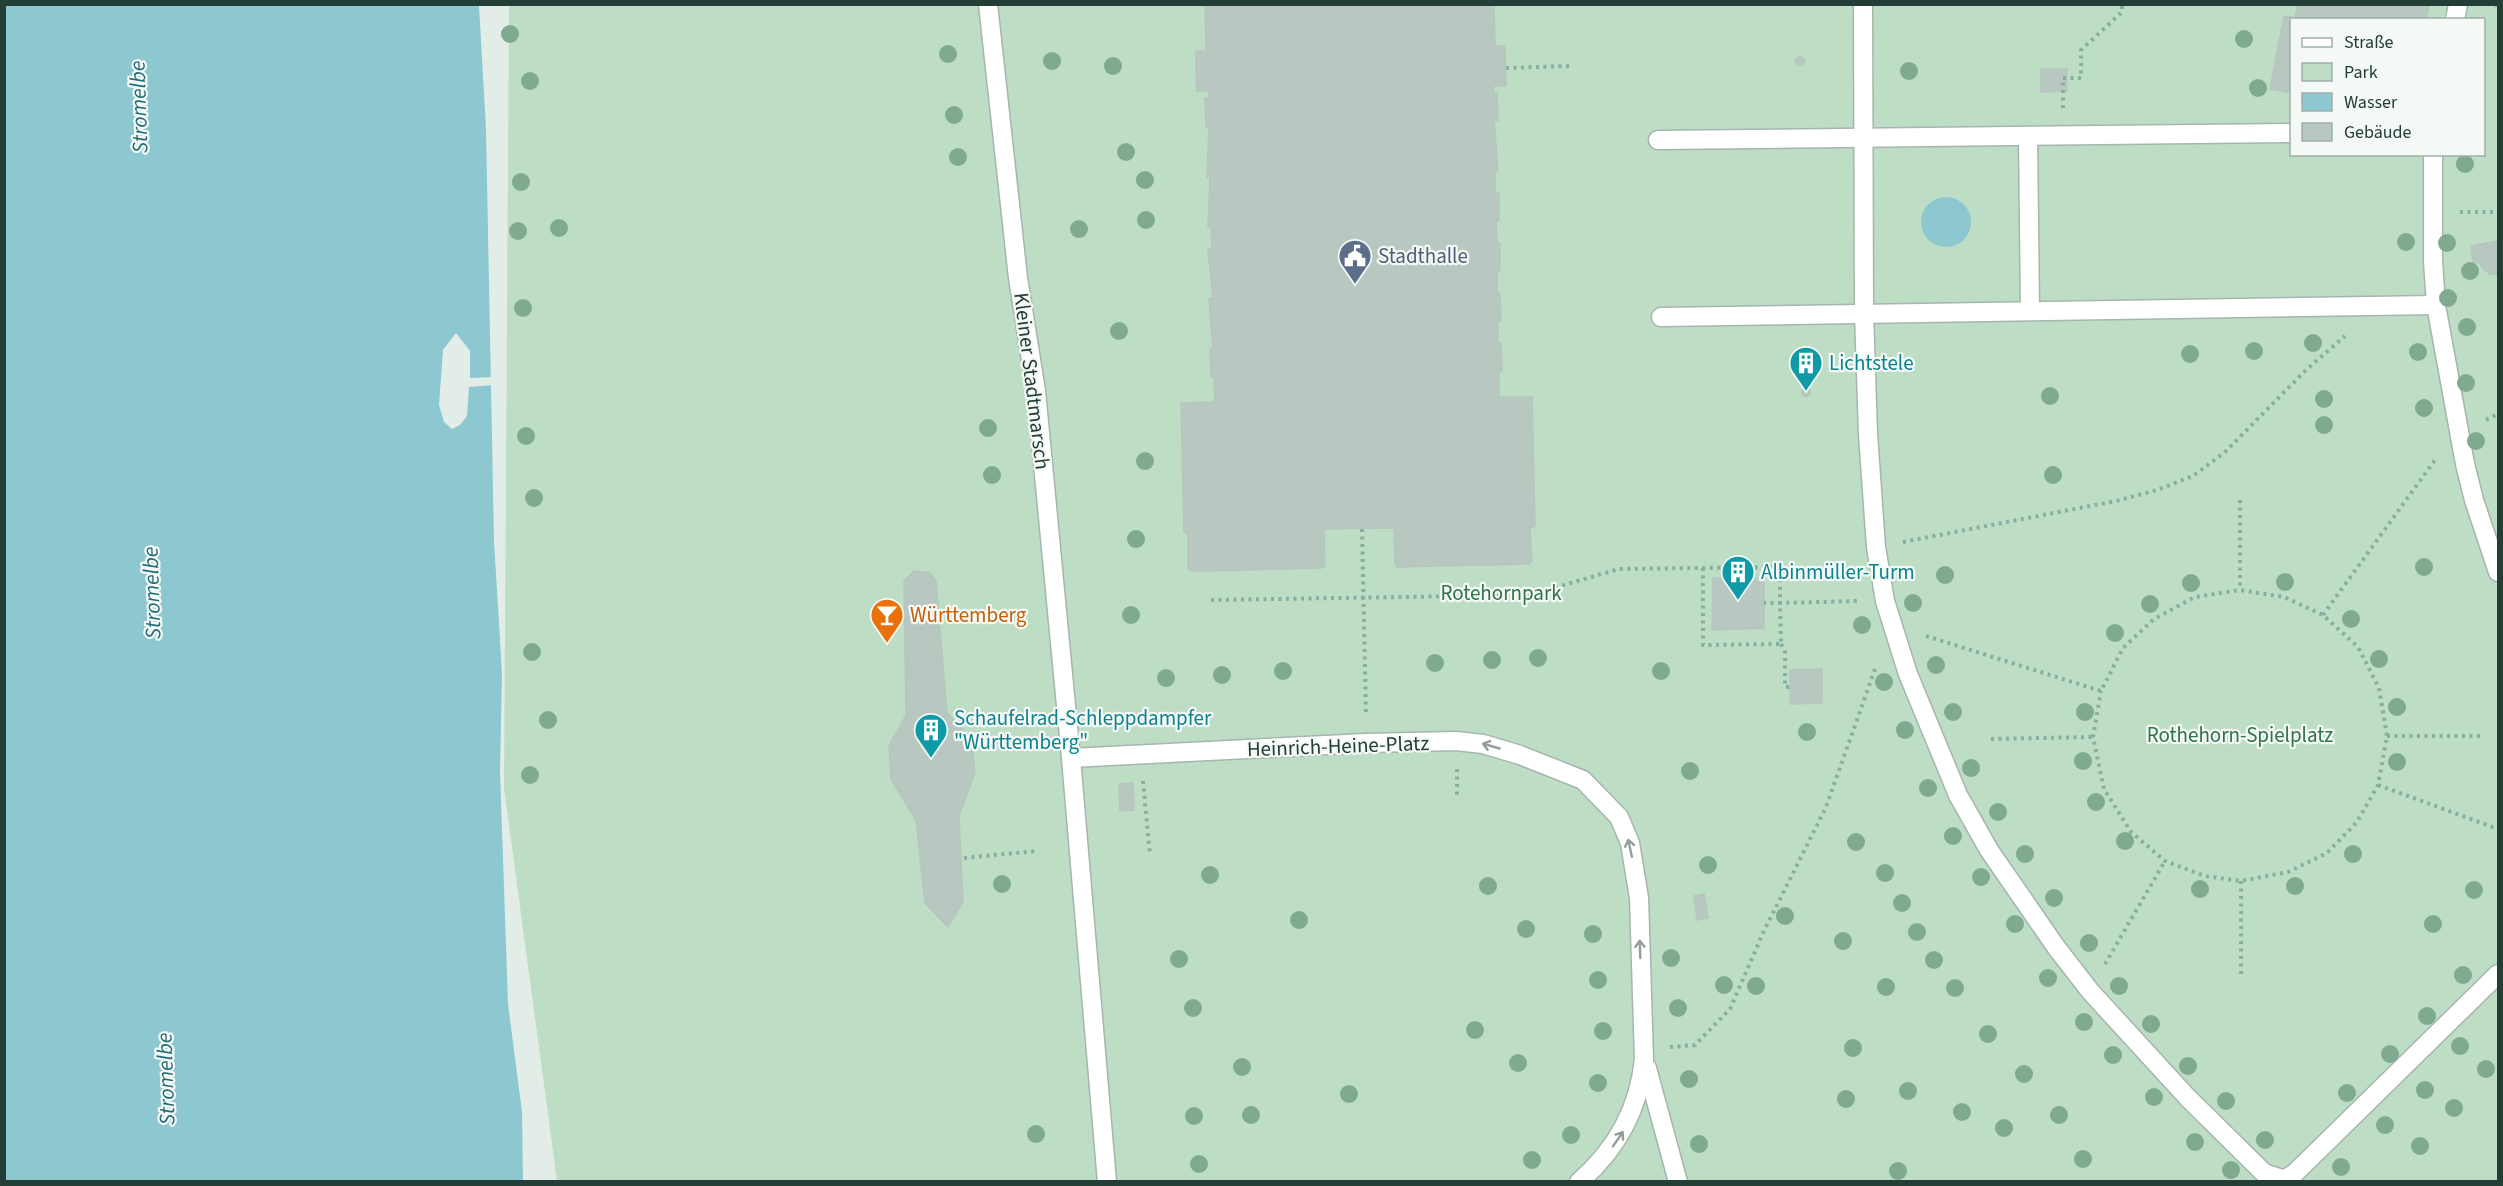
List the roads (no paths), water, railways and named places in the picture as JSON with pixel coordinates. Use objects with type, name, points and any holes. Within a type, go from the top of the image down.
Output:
[{"type":"street","name":"Kleiner Stadtmarsch","points":[[988,4],[1018,278],[1036,392],[1071,758]]},
{"type":"street","points":[[1863,4],[1864,314],[1868,434],[1876,548],[1885,601],[1924,717],[1958,795],[2022,902],[2090,991],[2188,1098],[2264,1173],[2282,1180],[2295,1173],[2499,974]]},
{"type":"street","points":[[1658,140],[2290,133]]},
{"type":"street","points":[[2028,136],[2030,310]]},
{"type":"street","points":[[2433,156],[2432,213],[2436,305],[2457,429],[2474,500],[2499,572]]},
{"type":"street","points":[[1661,317],[2436,305]]},
{"type":"street","name":"Heinrich-Heine-Platz","points":[[1071,758],[1366,743],[1456,741],[1483,744],[1520,755],[1583,780],[1607,802],[1619,817],[1630,843],[1639,898],[1644,1059],[1642,1082],[1625,1129],[1598,1165],[1579,1182]]},
{"type":"street","points":[[1071,758],[1107,1182]]},
{"type":"street","points":[[1644,1059],[1678,1182]]},
{"type":"water","name":"Stromelbe","points":[[5,5],[479,5],[486,129],[494,541],[502,673],[500,771],[508,1004],[522,1112],[523,1181],[5,1182]]},
{"type":"water","points":[[1946,197],[1964,204],[1971,222],[1964,240],[1946,247],[1928,240],[1921,222],[1928,204]]},
{"type":"place","name":"Stadthalle","points":[[1355,285]]},
{"type":"place","name":"Lichtstele","points":[[1806,392]]},
{"type":"place","name":"Albinmüller-Turm","points":[[1738,601]]},
{"type":"place","name":"Württemberg","points":[[887,644]]},
{"type":"place","name":"Schaufelrad-Schleppdampfer \"Württemberg\"","points":[[931,759]]},
{"type":"park label","name":"Rotehornpark","points":[[1501,593]]},
{"type":"park label","name":"Rothehorn-Spielplatz","points":[[2240,735]]}]
